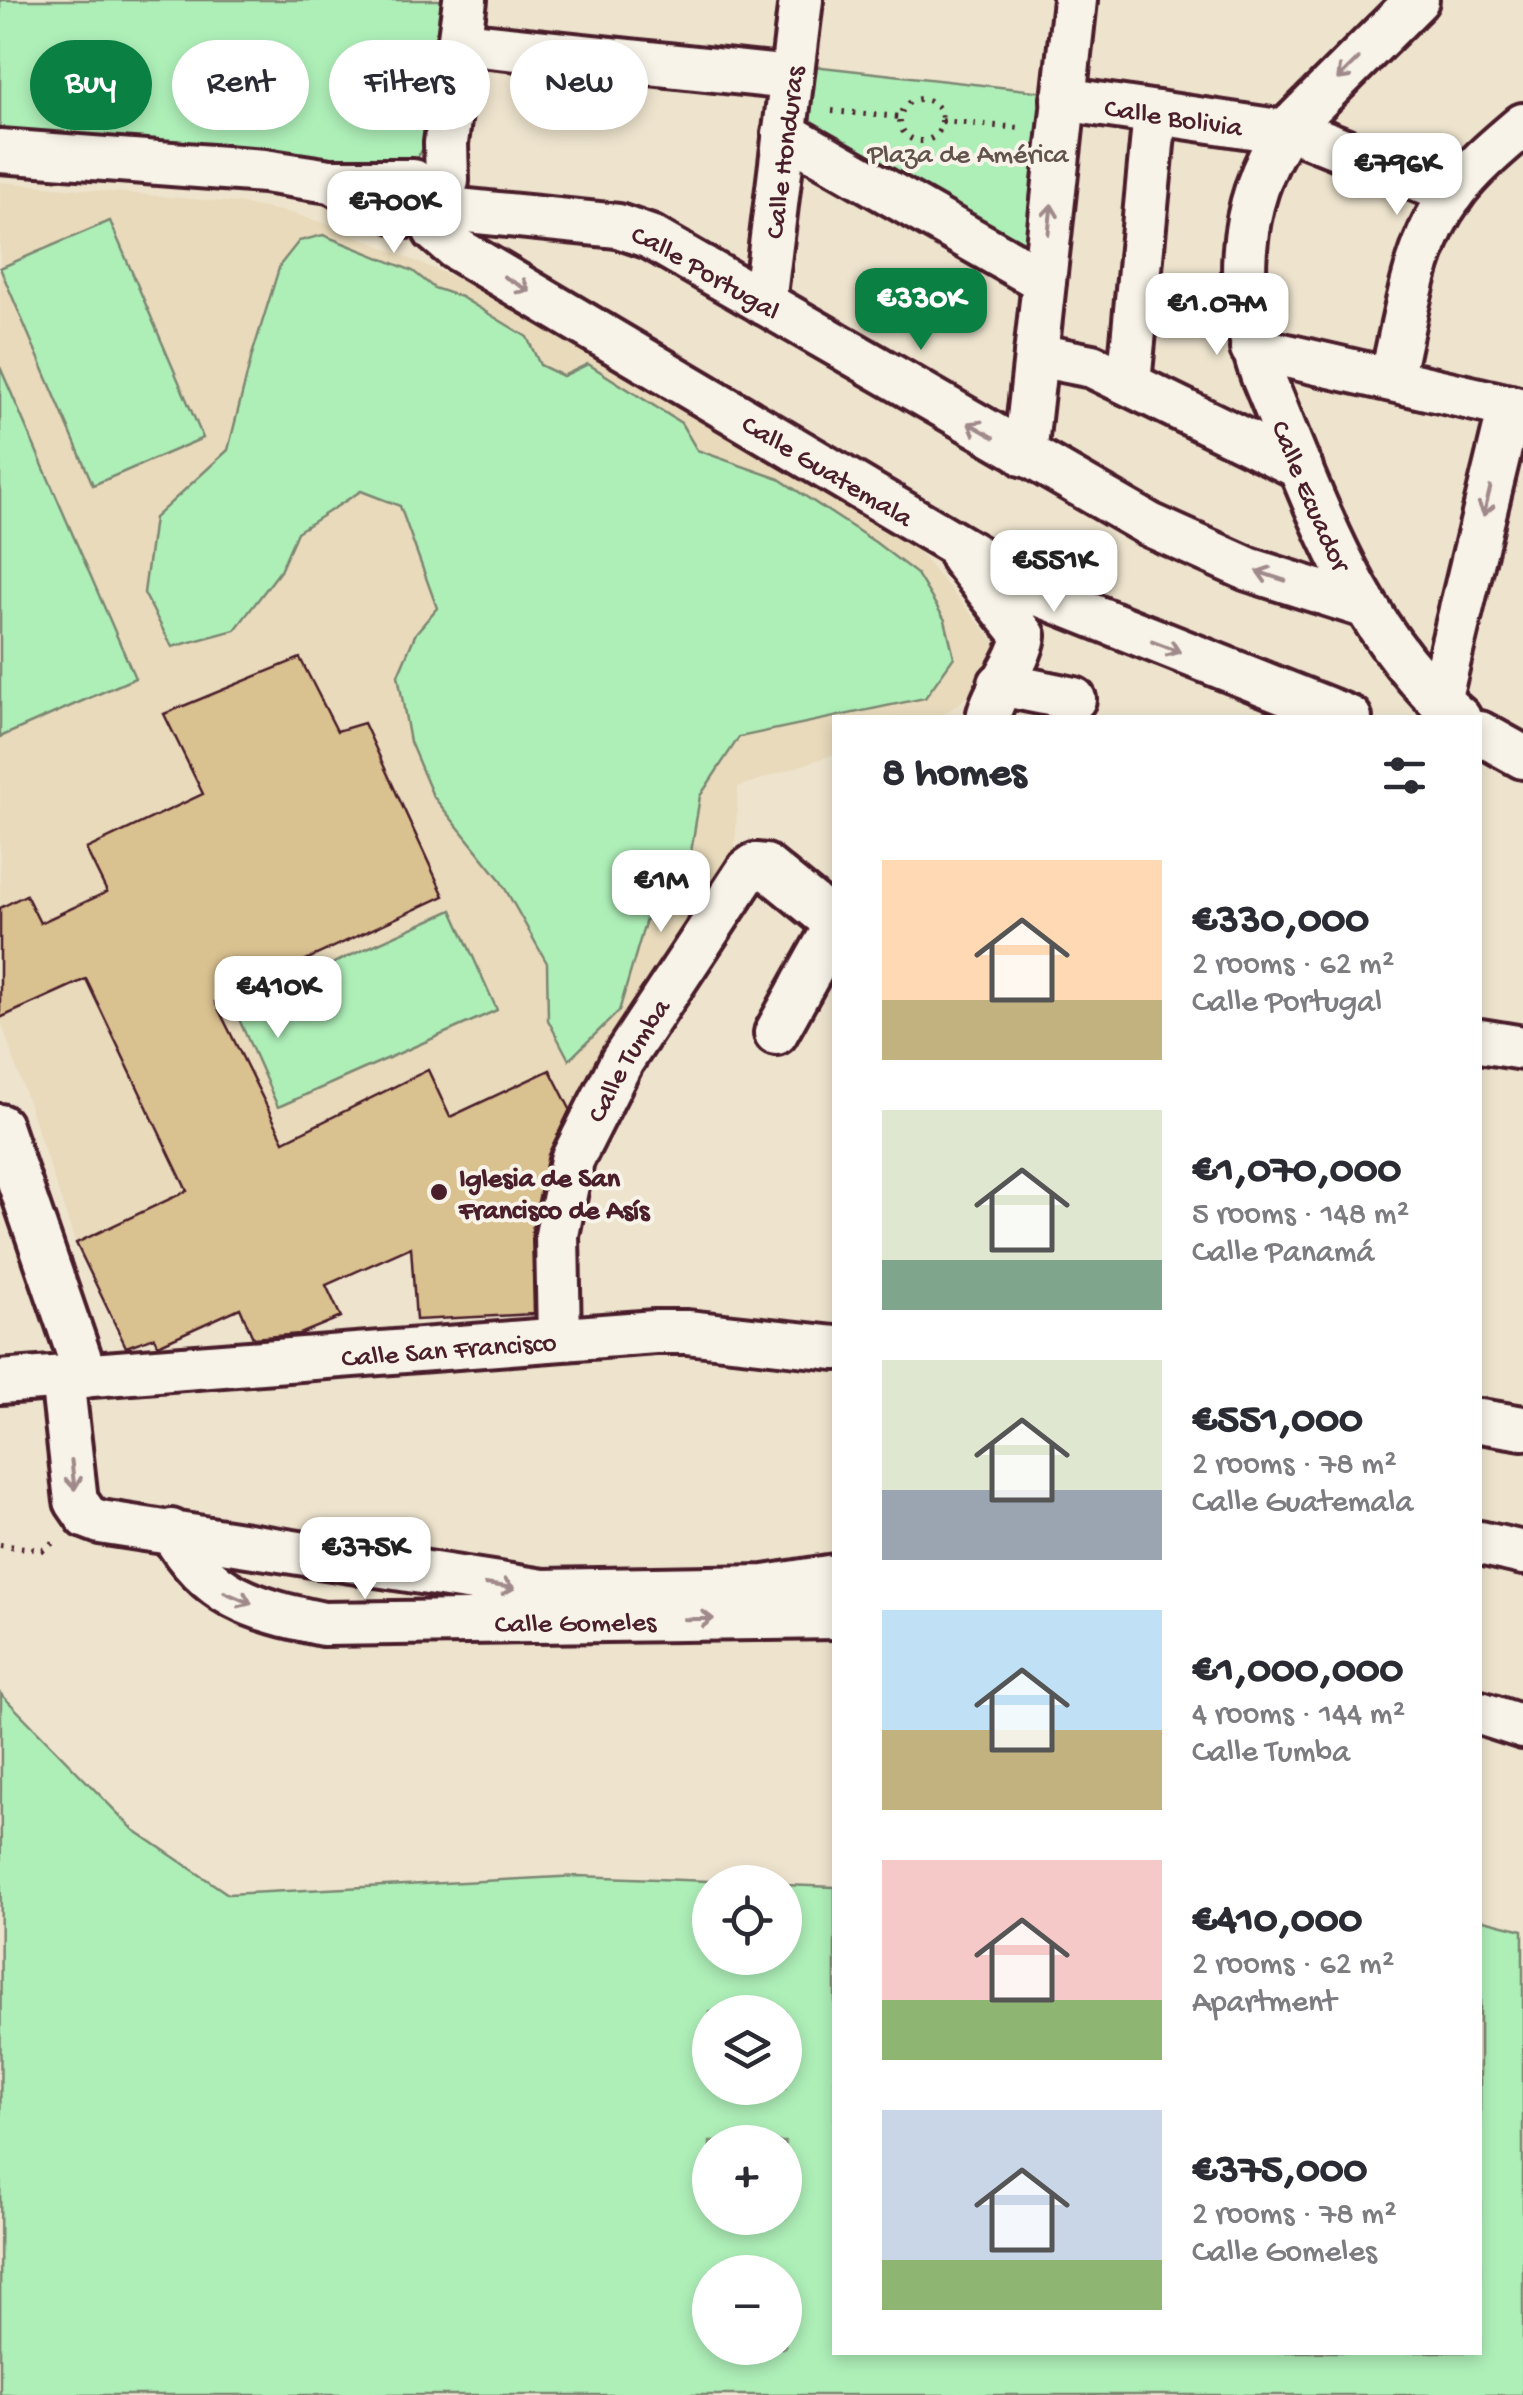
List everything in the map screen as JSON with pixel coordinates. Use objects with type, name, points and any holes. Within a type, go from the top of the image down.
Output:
[{"type":"street","points":[[460,40],[465,0]]},
{"type":"street","name":"Calle Honduras","points":[[764,303],[801,0]]},
{"type":"street","points":[[1025,456],[1075,0]]},
{"type":"street","name":"Calle Ecuador","points":[[1418,0],[1287,130],[1270,154],[1259,179],[1246,239],[1243,276],[1252,348],[1346,573],[1364,606],[1449,709]]},
{"type":"street","points":[[490,49],[788,106],[1044,282]]},
{"type":"street","points":[[1129,383],[1155,113]]},
{"type":"street","name":"Calle Bolivia","points":[[1062,115],[1155,113],[1287,130],[1453,194]]},
{"type":"street","points":[[1391,379],[1418,264],[1438,216],[1483,159],[1523,125]]},
{"type":"street","points":[[433,191],[444,130]]},
{"type":"street","name":"Calle Portugal","points":[[0,151],[264,171],[433,191],[537,215],[635,231],[1025,456],[1200,549],[1248,569],[1364,606]]},
{"type":"street","name":"Calle Guatemala","points":[[433,191],[455,248],[1067,608],[1342,715]]},
{"type":"street","points":[[1252,348],[1517,408],[1449,709]]},
{"type":"street","points":[[1036,355],[1092,366],[1301,468]]},
{"type":"street","points":[[952,541],[968,568],[1024,636],[994,701],[1074,699]]},
{"type":"street","name":"Calle Tumba","points":[[559,1338],[557,1236],[572,1160],[622,1061],[748,870],[765,866],[832,922]]},
{"type":"street","points":[[776,1033],[832,930]]},
{"type":"street","points":[[1482,1041],[1523,1048]]},
{"type":"street","points":[[0,1126],[17,1223],[74,1377],[76,1501],[87,1517]]},
{"type":"street","name":"Calle San Francisco","points":[[0,1382],[559,1338],[687,1332],[832,1348]]},
{"type":"street","points":[[1482,1421],[1523,1428]]},
{"type":"street","name":"Calle Gomeles","points":[[87,1517],[306,1556],[542,1591],[764,1587],[832,1576]]},
{"type":"street","name":"Calle Gomeles","points":[[171,1531],[187,1559],[220,1590],[244,1602],[323,1624],[832,1616]]},
{"type":"street","points":[[1482,1544],[1523,1553]]},
{"type":"street","points":[[1482,1714],[1523,1727]]},
{"type":"path","points":[[923,99],[935,104],[942,121],[936,134],[918,141],[905,135],[900,118],[909,103],[923,99]]},
{"type":"path","points":[[788,106],[900,118]]},
{"type":"path","points":[[942,121],[1062,115]]},
{"type":"path","points":[[0,1545],[43,1550],[87,1517]]},
{"type":"shaded area","points":[[0,182],[238,203],[296,214],[465,282],[578,344],[779,465],[895,524],[1006,655],[963,700],[943,715],[832,715],[832,755],[738,787],[734,870],[574,1116],[550,1071],[450,1116],[295,1222],[341,1317],[259,1352],[240,1309],[158,1345],[154,1337],[127,1350],[73,1236],[0,1019]]},
{"type":"green space","points":[[0,0],[451,0],[444,40],[329,40],[329,130],[429,130],[427,143],[417,158],[392,170],[0,134]]},
{"type":"green space","name":"Plaza de América","points":[[813,66],[1044,92],[1023,261],[805,138]]},
{"type":"green space","points":[[110,221],[203,438],[93,485],[0,268]]},
{"type":"green space","points":[[323,235],[413,271],[434,288],[461,297],[527,337],[540,365],[563,376],[588,364],[681,423],[697,450],[779,479],[875,542],[917,574],[945,620],[954,657],[925,698],[739,737],[700,796],[686,884],[647,916],[619,1011],[569,1060],[548,1020],[547,963],[499,878],[433,796],[410,742],[398,675],[416,633],[437,608],[400,506],[361,491],[297,532],[280,571],[235,630],[172,647],[144,593],[154,518],[228,450],[280,265],[299,241]]},
{"type":"green space","points":[[0,367],[135,678],[0,737]]},
{"type":"green space","points":[[452,910],[497,1010],[278,1107],[234,1008]]},
{"type":"green space","points":[[1,1694],[134,1830],[228,1894],[578,1876],[692,1880],[692,1975],[802,1975],[802,1886],[832,1887],[832,2355],[1482,2355],[1482,1920],[1523,1930],[1523,2395],[0,2395]]},
{"type":"building","points":[[300,658],[337,731],[364,723],[444,896],[215,1002],[284,1141],[428,1070],[450,1117],[550,1070],[570,1109],[548,1155],[532,1230],[534,1314],[416,1320],[411,1247],[326,1285],[341,1317],[300,1334],[253,1338],[240,1308],[158,1345],[154,1337],[126,1347],[76,1243],[187,1191],[86,979],[0,1018],[0,908],[26,895],[40,923],[107,892],[86,849],[203,794],[164,714]]},
{"type":"place","name":"Iglesia de San Francisco de Asís","points":[[439,1192]]}]
